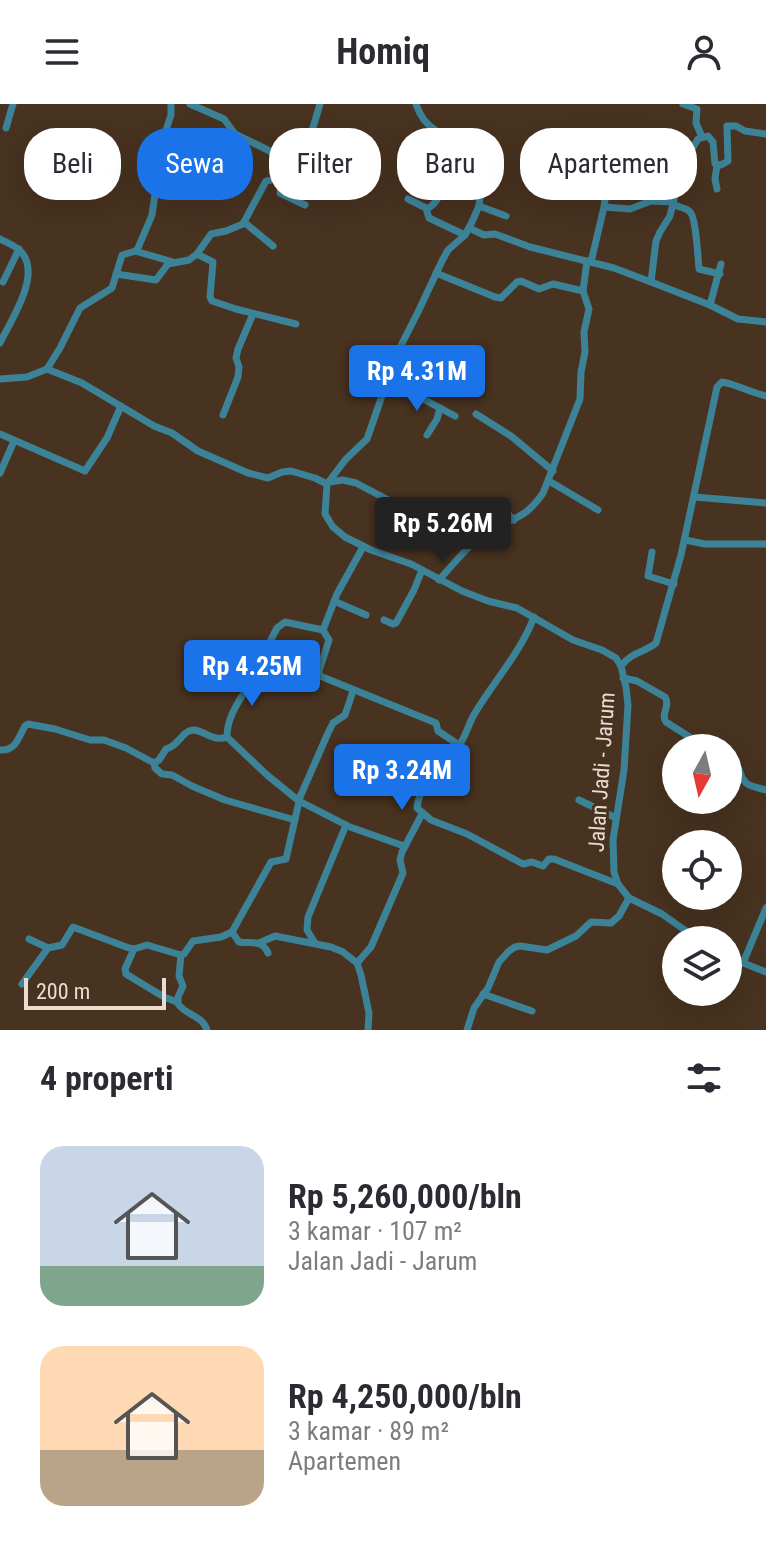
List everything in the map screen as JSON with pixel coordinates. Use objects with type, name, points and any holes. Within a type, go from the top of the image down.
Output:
[{"type":"street","points":[[6,128],[13,104]]},
{"type":"street","points":[[0,379],[27,377],[47,369],[80,308],[112,288],[122,255],[138,249],[152,215],[171,104]]},
{"type":"street","points":[[190,104],[224,119],[235,134],[269,151]]},
{"type":"street","points":[[312,128],[320,104]]},
{"type":"street","points":[[416,104],[418,112],[432,128]]},
{"type":"street","points":[[683,104],[697,110],[696,123],[713,142],[717,189]]},
{"type":"street","points":[[717,165],[725,165],[728,161],[727,126]]},
{"type":"street","points":[[697,142],[727,126],[766,134]]},
{"type":"street","points":[[135,251],[173,262],[189,260],[211,234],[235,228],[244,222],[263,183],[269,180]]},
{"type":"street","points":[[295,200],[305,205]]},
{"type":"street","points":[[410,200],[427,209]]},
{"type":"street","points":[[427,209],[436,200]]},
{"type":"street","points":[[328,483],[346,459],[367,439],[385,387],[386,375],[448,250],[467,232],[480,200]]},
{"type":"street","points":[[439,580],[479,538],[526,513],[536,504],[549,481],[581,394],[584,332],[589,309],[583,291],[605,200]]},
{"type":"street","points":[[651,282],[656,241],[670,217],[674,200]]},
{"type":"street","points":[[604,207],[630,209],[651,201],[673,203],[686,209],[693,215],[699,269],[720,274]]},
{"type":"street","points":[[479,206],[506,216]]},
{"type":"street","points":[[427,209],[429,218],[467,232],[495,234],[530,247],[614,268],[738,319],[766,322]]},
{"type":"street","points":[[244,222],[273,246]]},
{"type":"street","points":[[0,239],[19,249],[25,256],[30,275],[0,343]]},
{"type":"street","points":[[3,282],[19,249]]},
{"type":"street","points":[[197,254],[213,262],[212,301],[296,324]]},
{"type":"street","points":[[116,274],[155,280],[163,268],[173,262]]},
{"type":"street","points":[[710,305],[721,264]]},
{"type":"street","points":[[436,273],[501,298],[521,281],[539,289],[553,284],[583,291]]},
{"type":"street","points":[[223,415],[238,377],[238,349],[253,314]]},
{"type":"street","points":[[47,369],[82,383],[198,451],[248,473],[268,478],[291,471],[328,483],[343,480],[356,483],[417,515]]},
{"type":"street","points":[[621,666],[632,654],[656,643],[685,540],[719,384],[735,384],[766,396]]},
{"type":"street","points":[[385,387],[410,392],[455,416]]},
{"type":"street","points":[[0,434],[85,471],[107,438],[121,406]]},
{"type":"street","points":[[427,435],[440,408]]},
{"type":"street","points":[[476,414],[511,436],[553,471]]},
{"type":"street","points":[[0,473],[14,441]]},
{"type":"street","points":[[549,481],[598,510]]},
{"type":"street","name":"Jalan Jadi - Jarum","points":[[328,483],[324,509],[328,520],[345,537],[363,547],[411,564],[462,591],[509,605],[573,640],[612,655],[621,666],[628,705],[624,770],[612,850],[614,872],[618,884],[629,898],[679,926]]},
{"type":"street","points":[[694,497],[766,503]]},
{"type":"street","points":[[495,501],[514,520]]},
{"type":"street","points":[[685,540],[701,544],[766,544]]},
{"type":"street","points":[[323,630],[334,601],[363,547]]},
{"type":"street","points":[[652,552],[648,576],[674,584]]},
{"type":"street","points":[[384,620],[396,623],[422,570]]},
{"type":"street","points":[[334,601],[366,615]]},
{"type":"street","points":[[534,617],[526,635],[474,714],[459,745],[421,791],[417,808],[438,824],[475,837],[523,864],[532,862],[543,866],[549,859],[554,859],[618,884]]},
{"type":"street","points":[[227,737],[237,704],[268,644],[280,624],[289,623],[323,630],[329,640],[319,676],[436,723],[438,731],[459,745]]},
{"type":"street","points":[[623,678],[637,681],[665,697],[667,703],[663,716],[666,722],[685,734]]},
{"type":"street","points":[[177,1002],[183,986],[179,976],[181,955],[193,941],[232,932],[271,862],[286,859],[299,801],[328,733],[333,723],[345,715],[353,691]]},
{"type":"street","points":[[0,750],[14,746],[28,724],[90,740],[104,740],[154,763],[162,774],[172,775],[212,795],[295,820]]},
{"type":"street","points":[[154,763],[189,731],[218,740],[227,737]]},
{"type":"street","points":[[227,737],[299,801],[346,825],[404,846]]},
{"type":"street","points":[[742,779],[766,790]]},
{"type":"street","points":[[579,800],[616,818]]},
{"type":"street","points":[[357,963],[371,947],[403,871],[400,860],[404,846],[422,814]]},
{"type":"street","points":[[315,943],[307,930],[308,917],[346,825]]},
{"type":"street","points":[[467,1030],[474,1008],[488,988],[499,962],[515,947],[547,950],[576,936],[591,922],[611,923],[619,916],[629,898]]},
{"type":"street","points":[[766,908],[743,963],[766,972]]},
{"type":"street","points":[[22,984],[48,948],[63,944],[73,927],[134,949],[147,945],[181,955]]},
{"type":"street","points":[[232,932],[239,942],[259,943],[275,936],[343,952],[357,963],[361,975],[369,1013],[368,1030]]},
{"type":"street","points":[[29,939],[48,948]]},
{"type":"street","points":[[259,943],[268,953]]},
{"type":"street","points":[[134,949],[125,969],[126,974],[177,1002],[181,1009],[204,1021],[207,1030]]},
{"type":"street","points":[[483,994],[532,1011]]}]
